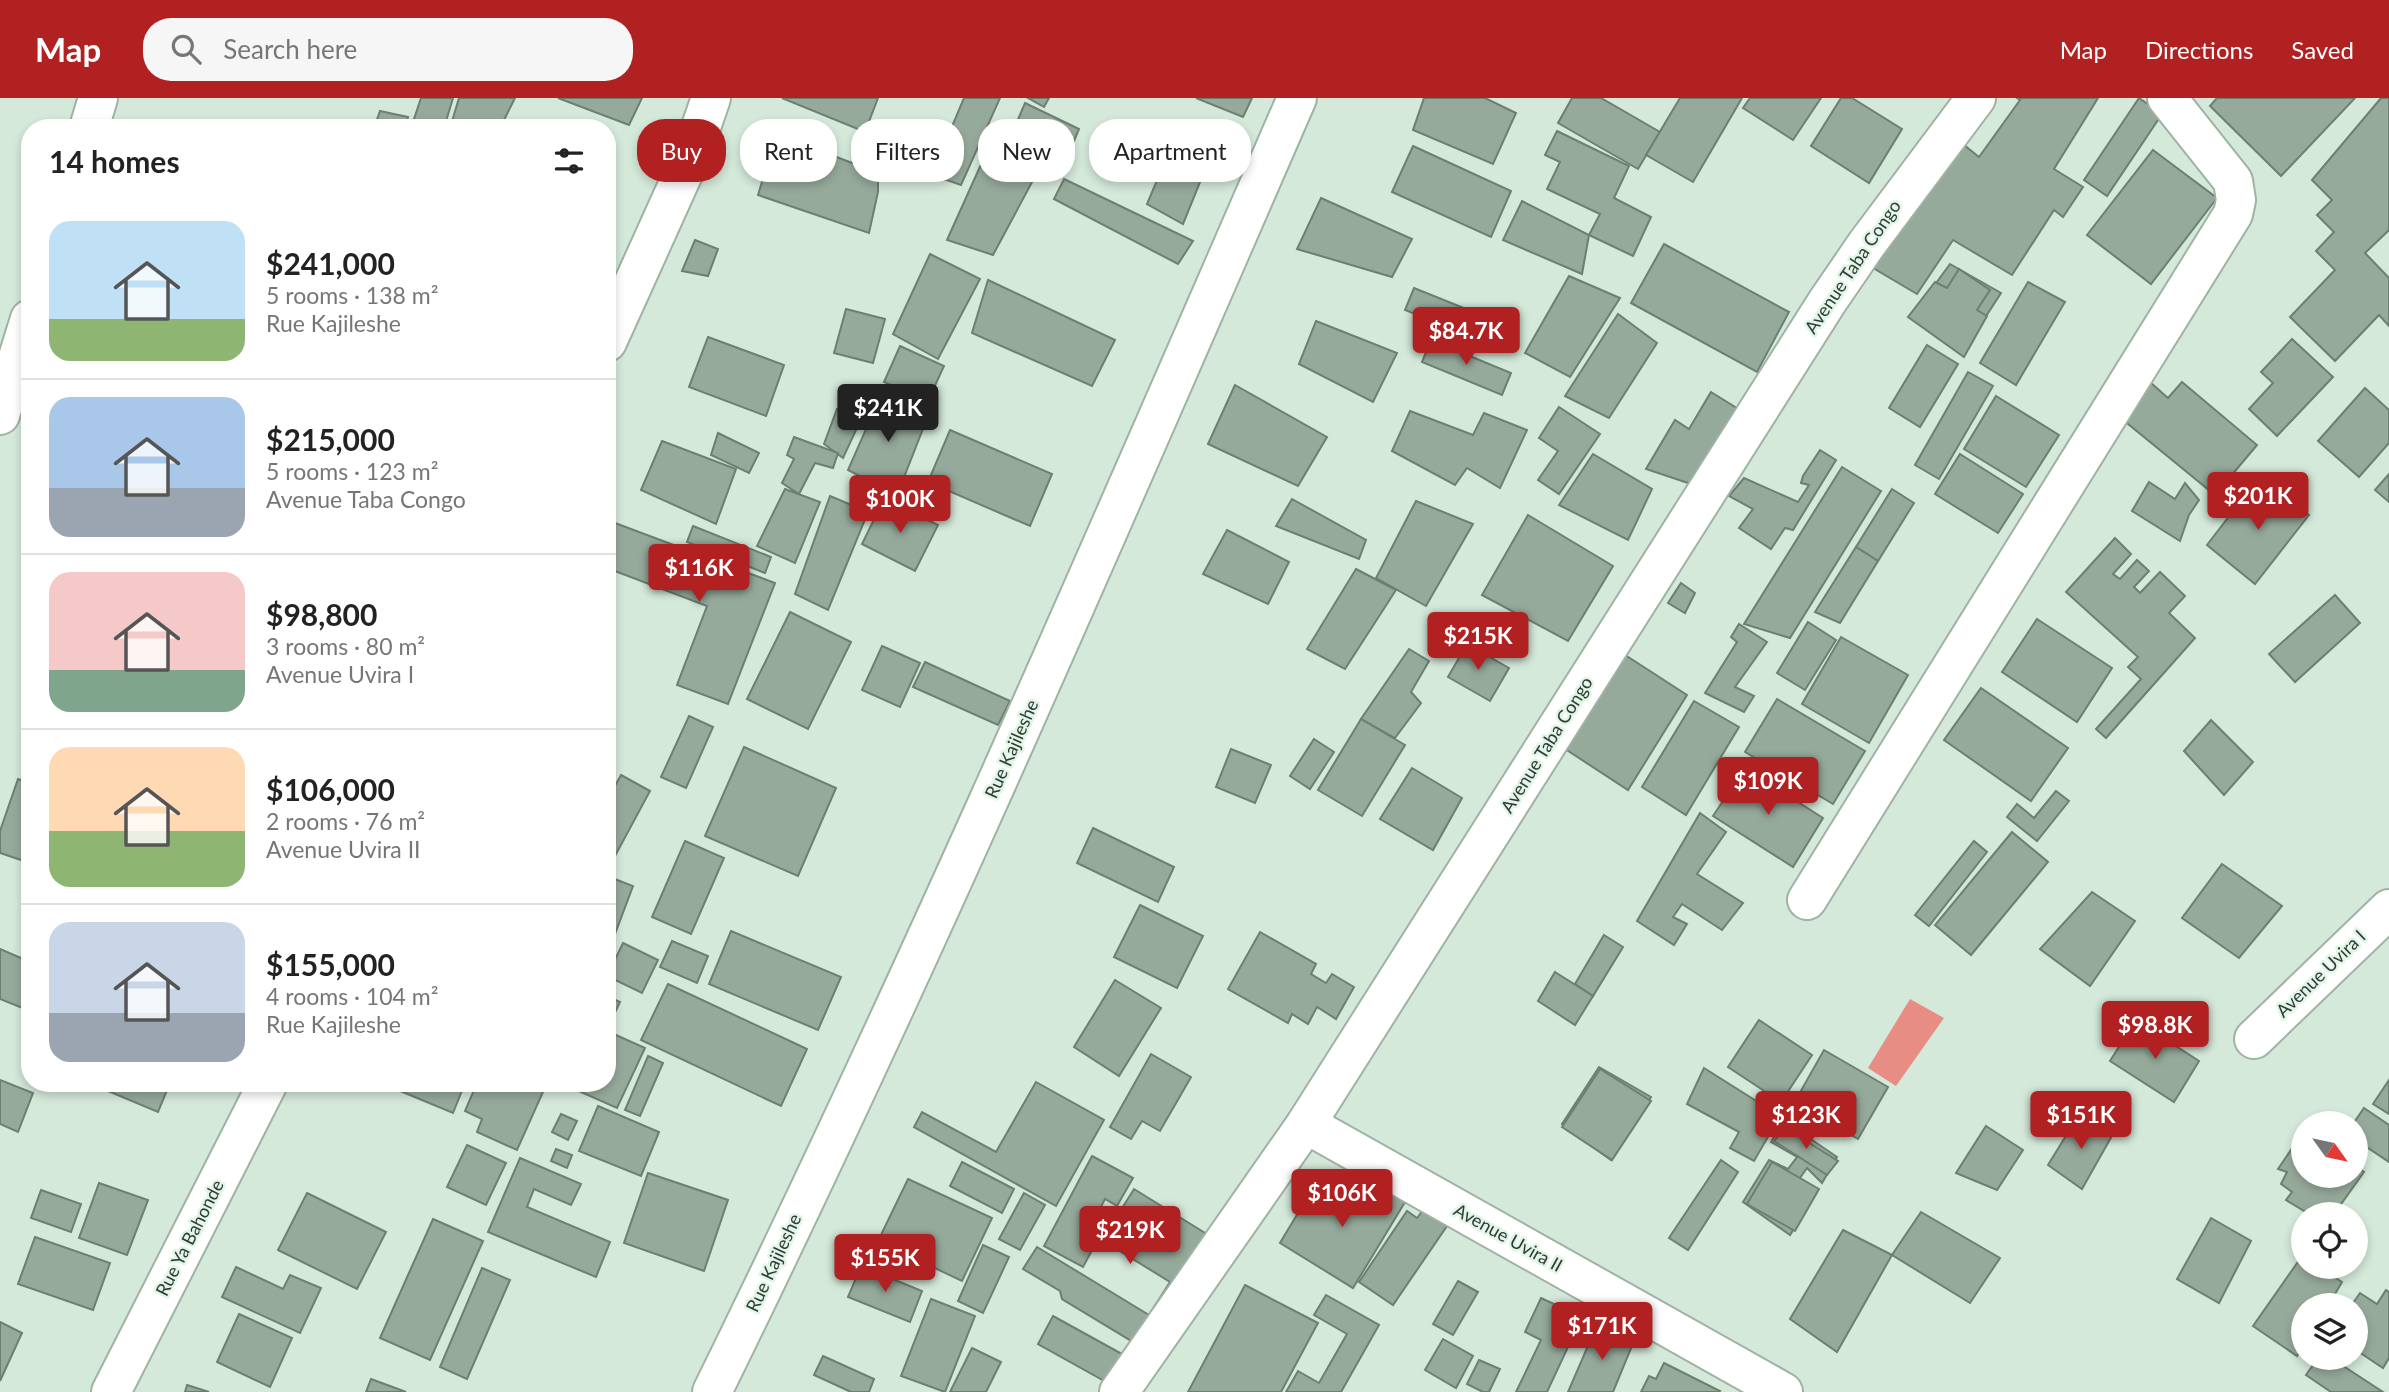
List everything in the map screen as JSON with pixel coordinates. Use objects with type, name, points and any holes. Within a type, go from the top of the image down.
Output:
[{"type":"street","points":[[92,119],[98,98]]},
{"type":"street","points":[[616,322],[691,156],[711,98]]},
{"type":"street","name":"Rue Kajileshe","points":[[712,1392],[766,1282],[1010,755],[1297,98]]},
{"type":"street","name":"Avenue Taba Congo","points":[[1119,1392],[1306,1124],[1827,302],[1866,245],[1976,98]]},
{"type":"street","points":[[1807,900],[2233,214],[2236,200],[2233,181],[2167,98]]},
{"type":"street","points":[[0,415],[21,348]]},
{"type":"street","name":"Avenue Uvira I","points":[[2254,1039],[2389,909]]},
{"type":"street","name":"Rue Ya Bahonde","points":[[111,1392],[263,1092]]},
{"type":"street","name":"Avenue Uvira II","points":[[1306,1124],[1772,1390]]},
{"type":"shaded area","points":[[1910,999],[1944,1018],[1896,1086],[1868,1068]]},
{"type":"building","points":[[421,98],[453,98],[447,119],[414,119]]},
{"type":"building","points":[[459,98],[515,98],[504,119],[453,119]]},
{"type":"building","points":[[558,98],[642,98],[629,125]]},
{"type":"building","points":[[782,98],[878,98],[870,119],[851,119],[851,126]]},
{"type":"building","points":[[964,98],[1000,98],[991,119],[978,119],[978,147],[964,178],[964,119],[955,119]]},
{"type":"building","points":[[1028,98],[1049,98],[1044,107]]},
{"type":"building","points":[[1196,98],[1252,98],[1243,117]]},
{"type":"building","points":[[1424,98],[1485,98],[1516,113],[1493,164],[1413,130]]},
{"type":"building","points":[[1572,98],[1601,98],[1660,132],[1638,169],[1558,123]]},
{"type":"building","points":[[1680,98],[1742,98],[1693,182],[1646,155]]},
{"type":"building","points":[[1750,98],[1821,98],[1793,140],[1743,108]]},
{"type":"building","points":[[1841,98],[1852,98],[1902,129],[1869,183],[1811,146]]},
{"type":"building","points":[[2017,98],[2098,98],[2054,169],[2083,187],[2063,217],[2054,210],[2012,275],[1953,240],[1917,294],[1868,265],[1959,141],[1979,157],[2020,100]]},
{"type":"building","points":[[2139,98],[2162,114],[2107,196],[2084,180]]},
{"type":"building","points":[[2217,98],[2355,98],[2281,176],[2210,106]]},
{"type":"building","points":[[2381,98],[2389,98],[2389,230],[2365,253],[2389,278],[2389,326],[2379,315],[2335,361],[2290,317],[2335,270],[2316,251],[2334,232],[2317,215],[2332,200],[2312,180]]},
{"type":"building","points":[[1025,103],[1058,119],[1018,119]]},
{"type":"building","points":[[380,111],[408,117],[407,119],[377,119]]},
{"type":"building","points":[[1557,131],[1629,166],[1614,198],[1651,217],[1633,256],[1589,235],[1600,214],[1547,189],[1560,162],[1545,155]]},
{"type":"building","points":[[1413,146],[1511,191],[1491,237],[1392,192]]},
{"type":"building","points":[[2153,150],[2217,198],[2151,284],[2087,235]]},
{"type":"building","points":[[837,157],[851,163],[851,182],[878,182],[869,233],[758,195],[762,182],[837,182]]},
{"type":"building","points":[[978,171],[978,182],[1032,182],[993,255],[947,240]]},
{"type":"building","points":[[1062,182],[1070,182],[1193,241],[1178,264],[1054,199]]},
{"type":"building","points":[[1156,182],[1200,182],[1183,224],[1147,204]]},
{"type":"building","points":[[1321,198],[1412,239],[1392,277],[1297,249]]},
{"type":"building","points":[[1522,201],[1589,235],[1582,274],[1503,240]]},
{"type":"building","points":[[695,240],[718,249],[708,276],[682,271]]},
{"type":"building","points":[[1664,244],[1789,312],[1757,372],[1631,303]]},
{"type":"building","points":[[930,254],[980,279],[938,359],[893,334]]},
{"type":"building","points":[[1950,264],[2001,293],[1966,347],[1915,312]]},
{"type":"building","points":[[1959,269],[1990,290],[1977,310],[1987,316],[1964,357],[1908,317],[1935,282],[1947,288]]},
{"type":"building","points":[[1569,276],[1620,298],[1570,377],[1525,353]]},
{"type":"building","points":[[988,280],[1115,340],[1092,386],[972,333]]},
{"type":"building","points":[[2028,282],[2065,302],[2016,385],[1980,363]]},
{"type":"building","points":[[1414,288],[1511,327],[1502,349],[1405,310]]},
{"type":"building","points":[[846,309],[885,319],[873,363],[834,353]]},
{"type":"building","points":[[1618,314],[1657,343],[1609,418],[1565,396]]},
{"type":"building","points":[[1316,321],[1397,353],[1373,402],[1299,364]]},
{"type":"building","points":[[708,337],[784,365],[766,416],[689,387]]},
{"type":"building","points":[[2292,339],[2333,377],[2277,436],[2249,409],[2273,383],[2261,372]]},
{"type":"building","points":[[1431,340],[1511,373],[1502,395],[1422,362]]},
{"type":"building","points":[[1927,345],[1958,364],[1920,427],[1889,408]]},
{"type":"building","points":[[900,346],[944,366],[928,401],[884,382]]},
{"type":"building","points":[[1968,372],[1993,386],[1939,479],[1915,465]]},
{"type":"building","points":[[2182,382],[2257,445],[2215,495],[2122,419],[2151,383],[2168,398]]},
{"type":"building","points":[[1235,385],[1327,437],[1298,486],[1208,444]]},
{"type":"building","points":[[2365,388],[2389,410],[2389,443],[2359,477],[2318,441]]},
{"type":"building","points":[[1711,392],[1740,410],[1694,485],[1646,469],[1675,420],[1689,429]]},
{"type":"building","points":[[881,395],[928,416],[897,495],[848,470]]},
{"type":"building","points":[[1996,396],[2059,435],[2026,487],[1964,449]]},
{"type":"building","points":[[1559,407],[1600,434],[1559,494],[1538,480],[1558,451],[1539,438]]},
{"type":"building","points":[[837,409],[863,415],[843,458],[824,444]]},
{"type":"building","points":[[1410,411],[1473,435],[1484,413],[1527,430],[1500,488],[1467,468],[1455,485],[1392,451]]},
{"type":"building","points":[[950,430],[1052,474],[1030,526],[928,482]]},
{"type":"building","points":[[718,433],[759,453],[749,473],[711,455]]},
{"type":"building","points":[[794,437],[838,453],[833,468],[815,463],[799,494],[782,483],[794,459],[787,455]]},
{"type":"building","points":[[662,441],[736,469],[716,524],[641,490]]},
{"type":"building","points":[[1820,450],[1836,460],[1793,530],[1785,528],[1771,549],[1739,528],[1753,509],[1729,496],[1744,478],[1798,502],[1809,485],[1801,483],[1803,476]]},
{"type":"building","points":[[1593,454],[1652,489],[1628,540],[1559,505]]},
{"type":"building","points":[[1960,454],[2023,494],[1998,533],[1935,494]]},
{"type":"building","points":[[1842,467],[1881,491],[1790,638],[1744,624]]},
{"type":"building","points":[[2389,474],[2389,502],[2375,490]]},
{"type":"building","points":[[2149,482],[2175,499],[2185,483],[2199,500],[2189,515],[2180,541],[2132,511]]},
{"type":"building","points":[[2275,487],[2309,515],[2255,584],[2207,545],[2250,489],[2264,501]]},
{"type":"building","points":[[785,489],[820,502],[795,563],[757,546]]},
{"type":"building","points":[[1892,489],[1914,503],[1878,561],[1856,547]]},
{"type":"building","points":[[830,496],[868,512],[828,610],[795,594]]},
{"type":"building","points":[[884,499],[938,525],[915,571],[862,544]]},
{"type":"building","points":[[1292,499],[1366,540],[1359,559],[1276,526]]},
{"type":"building","points":[[1416,501],[1473,524],[1426,606],[1376,578]]},
{"type":"building","points":[[1528,515],[1613,566],[1568,641],[1482,595]]},
{"type":"building","points":[[616,523],[775,583],[728,704],[677,685],[707,606],[616,571]]},
{"type":"building","points":[[693,526],[771,557],[765,573],[687,542]]},
{"type":"building","points":[[1227,530],[1289,562],[1268,604],[1203,574]]},
{"type":"building","points":[[2115,538],[2131,554],[2113,574],[2120,579],[2137,560],[2149,571],[2134,587],[2140,593],[2160,572],[2185,596],[2169,613],[2195,638],[2106,738],[2096,729],[2141,679],[2128,667],[2138,657],[2066,592]]},
{"type":"building","points":[[1856,547],[1878,561],[1840,623],[1815,612]]},
{"type":"building","points":[[1356,569],[1396,590],[1345,669],[1307,649]]},
{"type":"building","points":[[1681,583],[1695,593],[1685,613],[1668,603]]},
{"type":"building","points":[[2335,595],[2360,623],[2295,682],[2269,654]]},
{"type":"building","points":[[790,612],[851,642],[808,729],[747,699]]},
{"type":"building","points":[[2037,619],[2112,668],[2077,722],[2002,672]]},
{"type":"building","points":[[1808,622],[1836,640],[1805,690],[1777,673]]},
{"type":"building","points":[[1739,624],[1767,642],[1735,687],[1754,696],[1744,712],[1705,693],[1737,642],[1731,637]]},
{"type":"building","points":[[1841,637],[1908,675],[1869,743],[1802,704]]},
{"type":"building","points":[[1467,644],[1509,668],[1490,701],[1448,677]]},
{"type":"building","points":[[882,646],[920,663],[900,707],[862,690]]},
{"type":"building","points":[[1409,649],[1429,661],[1411,692],[1421,703],[1395,738],[1361,719]]},
{"type":"building","points":[[1619,651],[1687,695],[1628,790],[1559,745]]},
{"type":"building","points":[[925,662],[1010,701],[998,725],[913,687]]},
{"type":"building","points":[[1981,688],[2068,748],[2031,801],[1944,740]]},
{"type":"building","points":[[1777,699],[1865,751],[1833,804],[1745,752]]},
{"type":"building","points":[[1694,701],[1739,727],[1686,815],[1642,787]]},
{"type":"building","points":[[689,716],[713,727],[686,788],[661,777]]},
{"type":"building","points":[[1361,719],[1405,745],[1362,816],[1318,790]]},
{"type":"building","points":[[2211,720],[2253,762],[2224,795],[2184,751]]},
{"type":"building","points":[[1314,739],[1334,752],[1310,789],[1290,776]]},
{"type":"building","points":[[744,747],[836,788],[798,876],[705,836]]},
{"type":"building","points":[[1231,749],[1271,765],[1255,803],[1216,787]]},
{"type":"building","points":[[1412,768],[1462,798],[1433,850],[1380,819]]},
{"type":"building","points":[[1745,768],[1823,818],[1793,867],[1713,816]]},
{"type":"building","points":[[621,775],[650,791],[616,854],[616,784]]},
{"type":"building","points":[[18,779],[21,780],[21,860],[0,853],[0,831]]},
{"type":"building","points":[[2056,791],[2069,801],[2037,841],[2007,817],[2017,804],[2034,818]]},
{"type":"building","points":[[1700,813],[1726,832],[1697,874],[1743,903],[1722,930],[1682,904],[1673,917],[1687,924],[1674,945],[1637,921]]},
{"type":"building","points":[[1093,828],[1174,867],[1158,902],[1077,863]]},
{"type":"building","points":[[2012,832],[2048,862],[1971,955],[1935,925]]},
{"type":"building","points":[[685,841],[724,858],[691,934],[652,917]]},
{"type":"building","points":[[1974,841],[1987,852],[1929,926],[1915,915]]},
{"type":"building","points":[[2222,864],[2282,906],[2239,958],[2182,918]]},
{"type":"building","points":[[616,879],[633,886],[616,931]]},
{"type":"building","points":[[2092,892],[2135,921],[2090,986],[2040,949]]},
{"type":"building","points":[[1140,905],[1203,936],[1177,988],[1114,957]]},
{"type":"building","points":[[731,931],[841,977],[818,1030],[709,984]]},
{"type":"building","points":[[1260,932],[1316,964],[1311,974],[1326,983],[1332,974],[1354,987],[1336,1019],[1317,1007],[1308,1024],[1292,1014],[1288,1023],[1228,989]]},
{"type":"building","points":[[1604,935],[1623,947],[1593,996],[1575,984]]},
{"type":"building","points":[[672,941],[708,956],[697,983],[660,967]]},
{"type":"building","points":[[623,943],[658,960],[642,993],[616,980],[616,957]]},
{"type":"building","points":[[0,949],[21,958],[21,1007],[0,999]]},
{"type":"building","points":[[1555,972],[1593,996],[1575,1025],[1538,1001]]},
{"type":"building","points":[[1115,980],[1161,1008],[1119,1076],[1074,1047]]},
{"type":"building","points":[[668,984],[807,1049],[781,1106],[641,1040]]},
{"type":"building","points":[[1759,1020],[1812,1055],[1781,1102],[1728,1067]]},
{"type":"building","points":[[2136,1020],[2199,1061],[2174,1102],[2110,1061]]},
{"type":"building","points":[[616,1035],[645,1048],[617,1108],[581,1092],[616,1092]]},
{"type":"building","points":[[1824,1050],[1888,1087],[1858,1139],[1794,1103]]},
{"type":"building","points":[[1151,1054],[1191,1077],[1160,1131],[1142,1121],[1131,1139],[1110,1127]]},
{"type":"building","points":[[648,1056],[663,1063],[640,1116],[625,1110]]},
{"type":"building","points":[[1599,1067],[1651,1097],[1611,1160],[1562,1124]]},
{"type":"building","points":[[1704,1068],[1780,1116],[1754,1161],[1730,1148],[1739,1132],[1687,1104]]},
{"type":"building","points":[[1600,1069],[1651,1101],[1612,1160],[1562,1127]]},
{"type":"building","points":[[0,1080],[21,1088],[21,1092],[33,1093],[18,1132],[0,1124]]},
{"type":"building","points":[[2389,1080],[2389,1114],[2373,1104]]},
{"type":"building","points":[[1036,1082],[1104,1120],[1056,1206],[914,1127],[922,1112],[996,1152]]},
{"type":"building","points":[[110,1092],[166,1092],[158,1112]]},
{"type":"building","points":[[403,1092],[461,1092],[453,1113]]},
{"type":"building","points":[[473,1092],[543,1092],[517,1150],[477,1132],[482,1119],[465,1111]]},
{"type":"building","points":[[598,1106],[659,1132],[641,1176],[579,1151]]},
{"type":"building","points":[[2364,1108],[2389,1125],[2389,1162],[2368,1148],[2368,1111],[2362,1111]]},
{"type":"building","points":[[2080,1113],[2113,1134],[2082,1189],[2048,1165]]},
{"type":"building","points":[[561,1114],[577,1121],[568,1140],[552,1132]]},
{"type":"building","points":[[1783,1120],[1837,1157],[1822,1183],[1807,1168],[1800,1178],[1817,1192],[1790,1235],[1743,1202],[1769,1160],[1788,1169],[1797,1157],[1771,1142]]},
{"type":"building","points":[[1986,1126],[2023,1150],[1997,1190],[1956,1173]]},
{"type":"building","points":[[1785,1128],[1838,1161],[1827,1175],[1774,1141]]},
{"type":"building","points":[[467,1145],[506,1163],[486,1205],[447,1187]]},
{"type":"building","points":[[556,1149],[572,1155],[567,1168],[551,1161]]},
{"type":"building","points":[[2291,1150],[2291,1188],[2353,1188],[2343,1202],[2291,1203],[2286,1200],[2292,1192],[2281,1184],[2287,1172],[2278,1169]]},
{"type":"building","points":[[1092,1156],[1133,1178],[1117,1206],[1105,1199],[1092,1224],[1103,1230],[1083,1267],[1044,1246]]},
{"type":"building","points":[[520,1158],[581,1184],[571,1205],[534,1189],[527,1207],[610,1242],[596,1277],[488,1232]]},
{"type":"building","points":[[1721,1160],[1738,1172],[1688,1250],[1669,1238]]},
{"type":"building","points":[[962,1162],[1014,1189],[1002,1213],[950,1186]]},
{"type":"building","points":[[1772,1162],[1819,1189],[1795,1231],[1747,1204]]},
{"type":"building","points":[[648,1173],[728,1200],[704,1271],[624,1243]]},
{"type":"building","points":[[908,1179],[992,1218],[962,1281],[878,1241]]},
{"type":"building","points":[[1365,1179],[1405,1202],[1353,1288],[1280,1243],[1318,1180],[1352,1201]]},
{"type":"building","points":[[99,1183],[148,1200],[127,1255],[79,1238]]},
{"type":"building","points":[[1134,1189],[1210,1236],[1143,1348],[1062,1299],[1060,1291],[1023,1269],[1037,1247],[1149,1315],[1170,1282],[1102,1240]]},
{"type":"building","points":[[41,1190],[81,1204],[71,1232],[31,1218]]},
{"type":"building","points":[[307,1193],[386,1232],[357,1289],[278,1250]]},
{"type":"building","points":[[1024,1193],[1045,1205],[1020,1250],[999,1239]]},
{"type":"building","points":[[1423,1210],[1447,1226],[1393,1305],[1359,1282],[1407,1211],[1417,1218]]},
{"type":"building","points":[[1921,1212],[2000,1258],[1970,1303],[1892,1255]]},
{"type":"building","points":[[2211,1218],[2251,1241],[2219,1303],[2177,1279]]},
{"type":"building","points":[[433,1219],[483,1241],[430,1360],[380,1338]]},
{"type":"building","points":[[1843,1230],[1892,1255],[1837,1352],[1790,1319]]},
{"type":"building","points":[[35,1237],[110,1263],[93,1310],[18,1284]]},
{"type":"building","points":[[983,1245],[1009,1257],[983,1313],[958,1301]]},
{"type":"building","points":[[861,1266],[922,1291],[910,1322],[848,1297]]},
{"type":"building","points":[[236,1267],[283,1289],[290,1275],[321,1288],[300,1333],[222,1297]]},
{"type":"building","points":[[482,1268],[510,1280],[467,1379],[440,1367]]},
{"type":"building","points":[[2291,1272],[2291,1279],[2337,1279],[2342,1282],[2336,1293],[2291,1293],[2291,1352],[2253,1326]]},
{"type":"building","points":[[1458,1281],[1478,1292],[1453,1335],[1433,1324]]},
{"type":"building","points":[[1245,1285],[1318,1323],[1281,1392],[1188,1392]]},
{"type":"building","points":[[2386,1290],[2389,1292],[2389,1358],[2383,1368],[2368,1358],[2368,1298],[2377,1304]]},
{"type":"building","points":[[1326,1295],[1379,1325],[1341,1392],[1286,1392],[1298,1371],[1319,1383],[1347,1334],[1314,1315]]},
{"type":"building","points":[[1541,1298],[1582,1317],[1547,1392],[1516,1392],[1541,1340],[1525,1332]]},
{"type":"building","points":[[931,1299],[975,1316],[945,1392],[901,1376]]},
{"type":"building","points":[[239,1314],[292,1338],[270,1387],[217,1362]]},
{"type":"building","points":[[1053,1316],[1131,1359],[1115,1387],[1038,1344]]},
{"type":"building","points":[[0,1322],[22,1333],[0,1381]]},
{"type":"building","points":[[1597,1325],[1634,1341],[1613,1392],[1568,1392]]},
{"type":"building","points":[[1443,1339],[1473,1356],[1456,1388],[1425,1370]]},
{"type":"building","points":[[972,1348],[1001,1362],[986,1392],[950,1392]]},
{"type":"building","points":[[823,1356],[874,1379],[869,1392],[851,1392],[814,1375]]},
{"type":"building","points":[[1479,1360],[1500,1369],[1489,1392],[1467,1384]]},
{"type":"building","points":[[1664,1363],[1720,1391],[1641,1392],[1649,1376],[1656,1379]]},
{"type":"building","points":[[2310,1370],[2349,1370],[2383,1392],[2331,1392],[2306,1375]]},
{"type":"building","points":[[371,1379],[406,1392],[366,1392]]},
{"type":"building","points":[[187,1385],[209,1392],[185,1392]]}]
